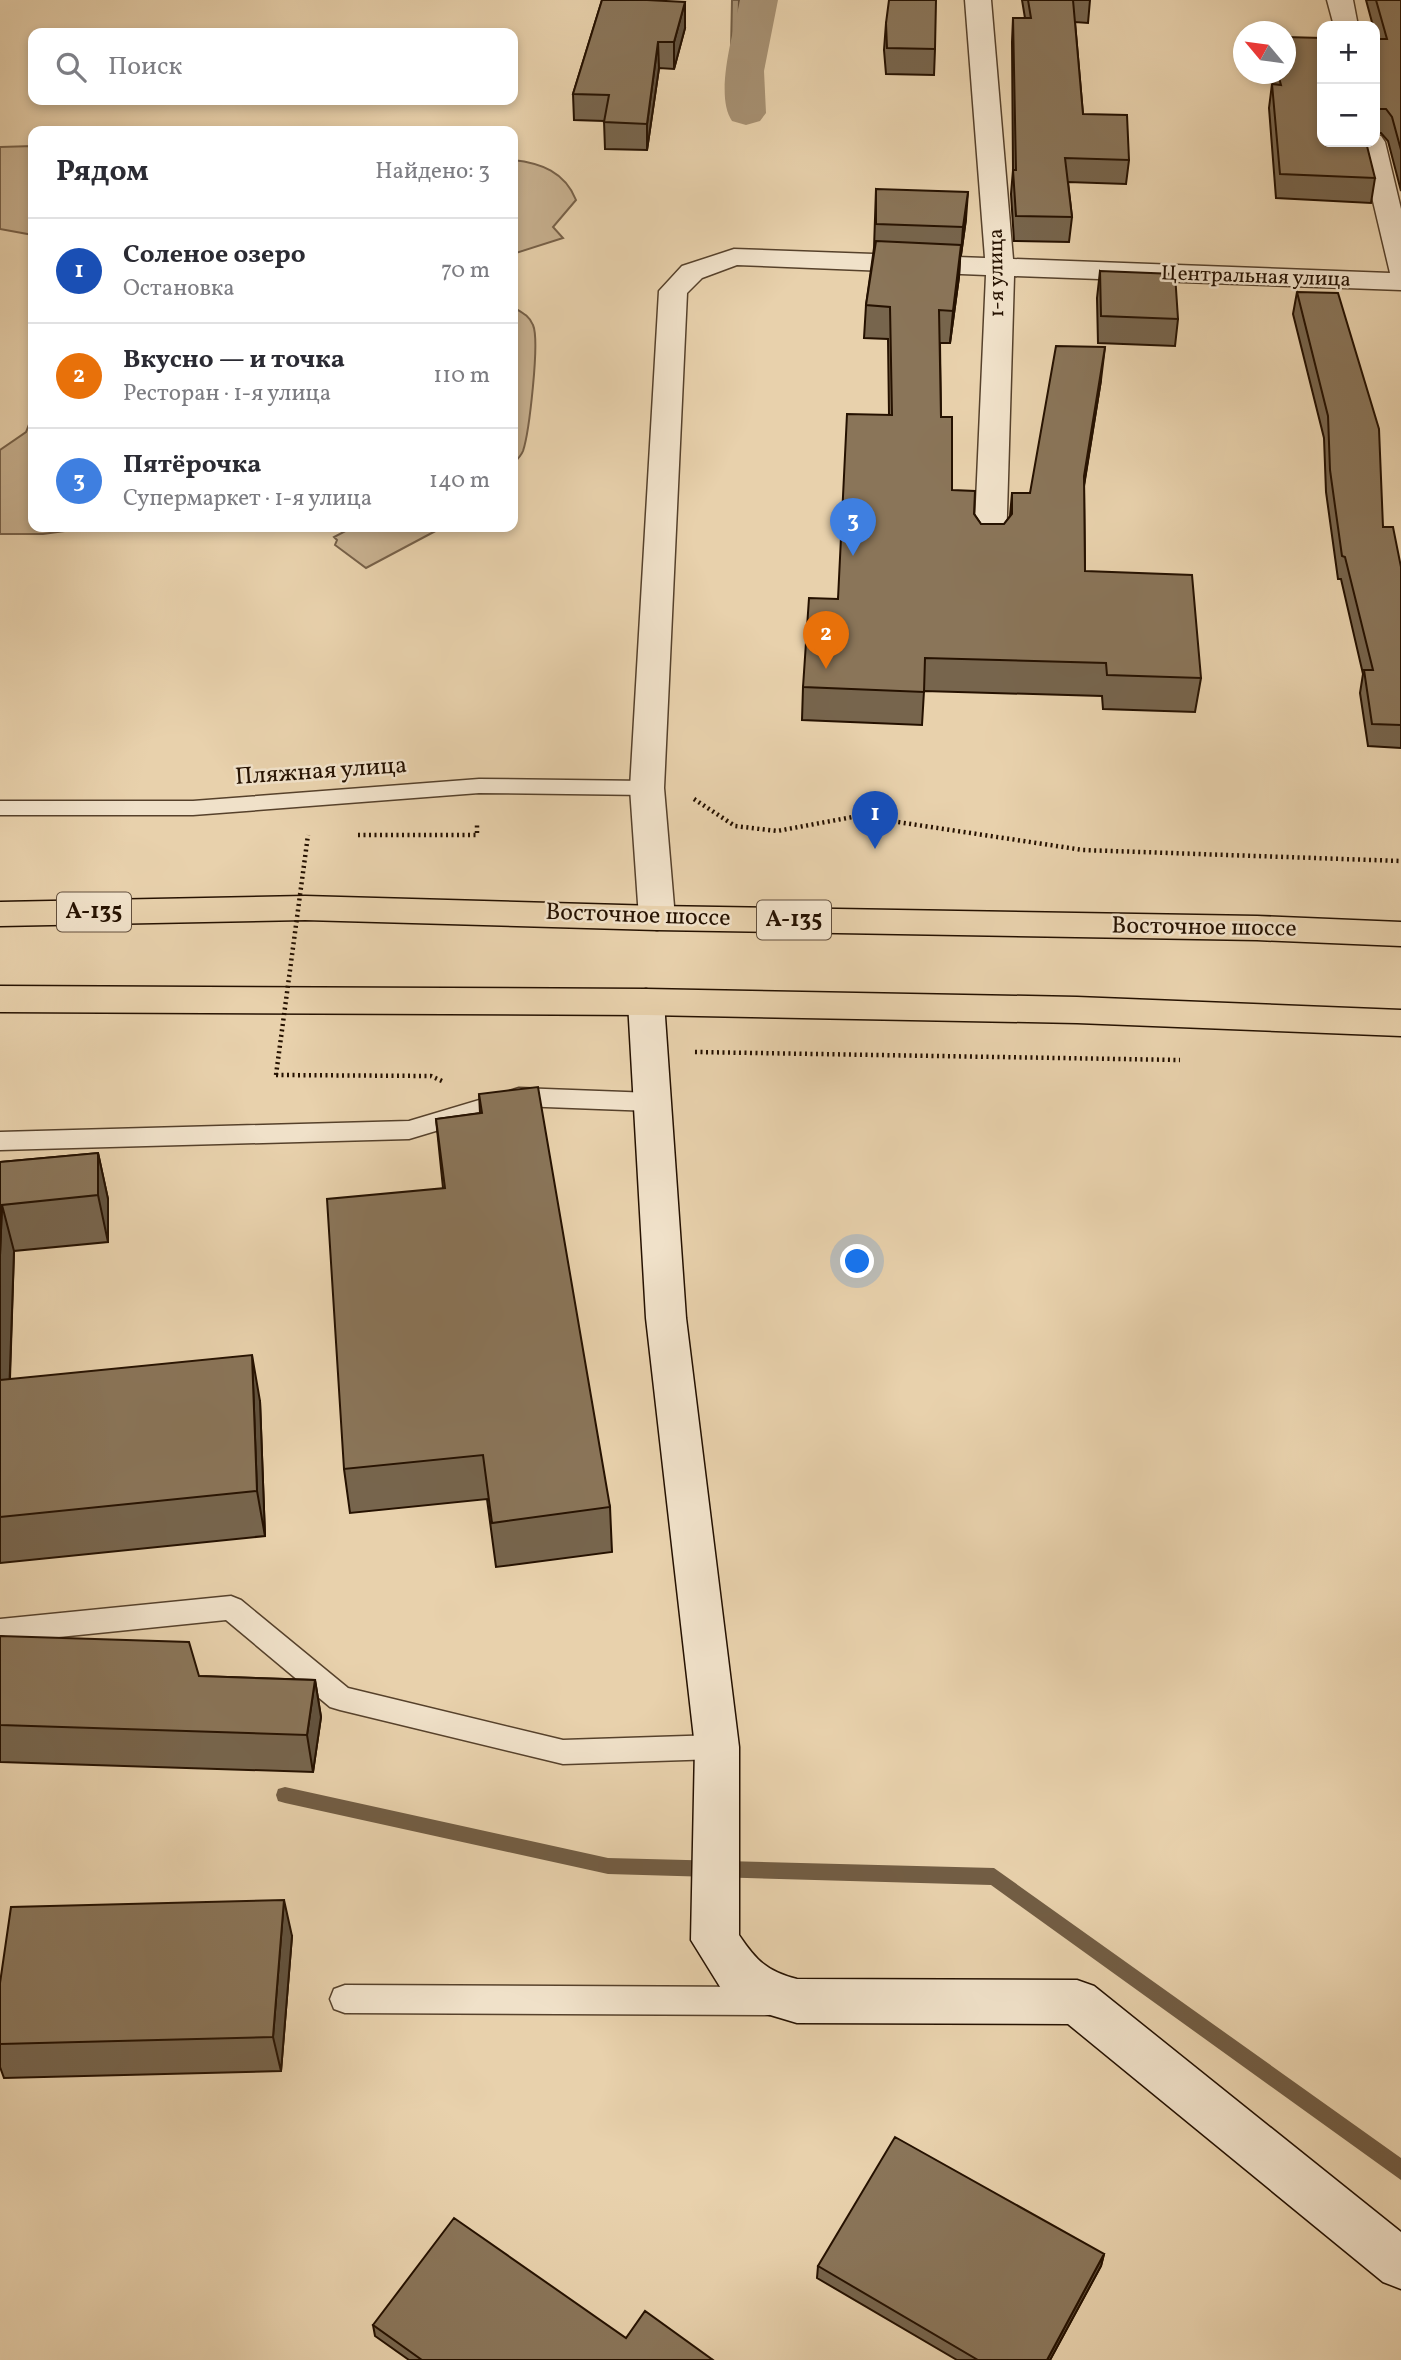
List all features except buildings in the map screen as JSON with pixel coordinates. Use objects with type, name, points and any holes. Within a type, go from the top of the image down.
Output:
[{"type":"highway","name":"Восточное шоссе","points":[[0,914],[305,908],[657,918],[1257,928],[1401,934]]},
{"type":"highway","points":[[0,999],[646,1002],[1077,1010],[1401,1023]]},
{"type":"street","name":"1-я улица","points":[[978,0],[1000,268],[990,547]]},
{"type":"street","points":[[1340,0],[1345,21]]},
{"type":"street","points":[[1373,147],[1401,269]]},
{"type":"street","name":"Центральная улица","points":[[647,788],[673,291],[692,272],[734,257],[1401,282]]},
{"type":"street","points":[[647,788],[657,918]]},
{"type":"street","points":[[646,1002],[666,1318],[716,1747],[715,1940],[739,1975],[767,1993],[797,2001],[1077,2002],[1401,2264]]},
{"type":"lane","name":"Пляжная улица","points":[[0,808],[192,808],[479,786],[647,788]]},
{"type":"lane","points":[[0,1141],[409,1130],[519,1097],[652,1102]]},
{"type":"lane","points":[[0,1631],[231,1608],[340,1698],[563,1752],[716,1747]]},
{"type":"lane","points":[[345,1999],[797,2001]]},
{"type":"path","points":[[647,788],[677,792],[693,798],[735,826],[777,831],[858,816],[1083,850],[1401,861]]},
{"type":"path","points":[[321,835],[308,835],[276,1075],[431,1076]]},
{"type":"path","points":[[347,835],[477,835]]},
{"type":"path","points":[[650,1051],[1192,1060]]},
{"type":"shaded area","points":[[28,146],[28,234],[0,229],[0,147]]},
{"type":"shaded area","points":[[518,161],[551,171],[571,190],[576,200],[553,227],[563,238],[518,252]]},
{"type":"shaded area","points":[[518,310],[531,322],[535,334],[531,407],[519,458]]},
{"type":"shaded area","points":[[28,427],[28,532],[58,532],[0,534],[0,450],[26,432]]},
{"type":"shaded area","points":[[344,532],[434,532],[366,568],[335,545],[337,540],[334,537]]},
{"type":"water","points":[[732,0],[769,0],[760,102],[730,101]]},
{"type":"waterway","points":[[746,113],[745,71],[759,0]]},
{"type":"waterway","points":[[285,1795],[608,1866],[994,1877],[1401,2170]]},
{"type":"place","name":"Пятёрочка","points":[[853,556]]},
{"type":"place","name":"Вкусно — и точка","points":[[826,669]]},
{"type":"place","name":"Соленое озеро","points":[[875,849]]}]
